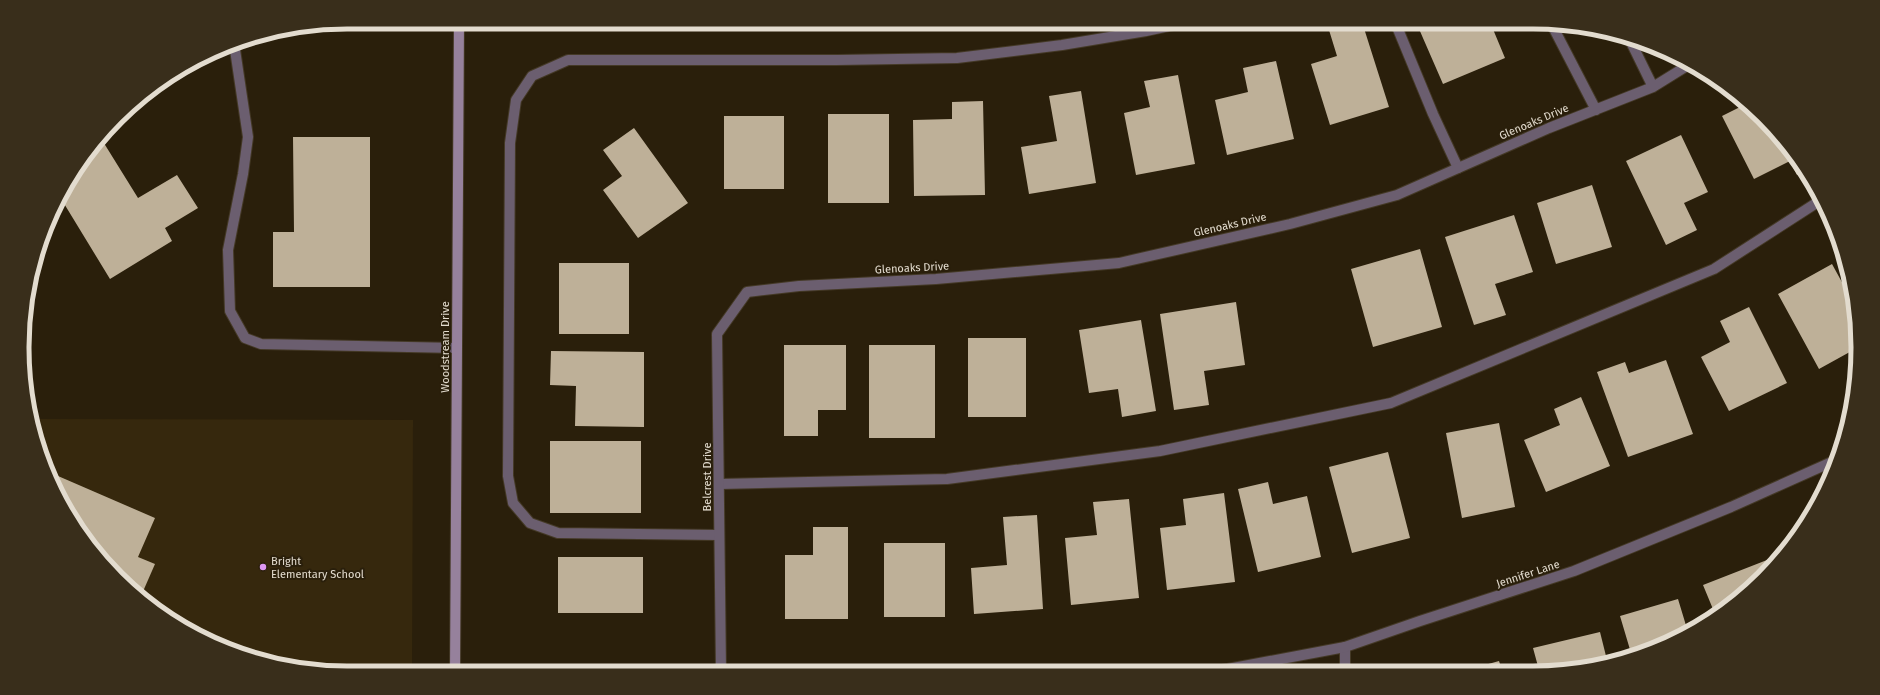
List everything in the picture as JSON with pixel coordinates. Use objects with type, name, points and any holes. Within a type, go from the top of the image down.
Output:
[{"type":"street","name":"Woodstream Drive","points":[[455,666],[459,29]]},
{"type":"street","points":[[719,536],[558,533],[530,523],[513,503],[508,476],[510,143],[516,100],[532,76],[568,60],[837,60],[957,58],[1062,45],[1159,29]]},
{"type":"street","points":[[1398,29],[1433,114],[1458,168]]},
{"type":"street","points":[[1555,30],[1596,110]]},
{"type":"street","points":[[1632,45],[1653,87]]},
{"type":"street","points":[[235,50],[248,137],[243,174],[228,250],[229,296],[230,311],[245,338],[261,344],[421,349],[457,348]]},
{"type":"street","name":"Glenoaks Drive","points":[[747,292],[799,286],[936,279],[1119,263],[1290,224],[1398,195],[1458,168],[1653,87],[1684,68]]},
{"type":"street","points":[[719,484],[947,479],[1160,451],[1391,403],[1714,269],[1816,203]]},
{"type":"street","name":"Belcrest Drive","points":[[721,666],[717,334],[747,292]]},
{"type":"street","name":"Jennifer Lane","points":[[1244,666],[1345,647],[1574,571],[1731,507],[1829,463]]},
{"type":"street","points":[[1345,647],[1345,666]]},
{"type":"shaded area","name":"Bright Elementary School","points":[[37,419],[413,420],[412,666],[348,666],[285,660],[226,642],[188,623],[137,587],[108,558],[72,507],[53,469]]},
{"type":"building","points":[[1364,29],[1389,107],[1330,125],[1311,64],[1337,56],[1329,30]]},
{"type":"building","points":[[1419,29],[1493,29],[1505,58],[1443,84]]},
{"type":"building","points":[[1276,61],[1294,139],[1227,155],[1215,100],[1248,92],[1243,68]]},
{"type":"building","points":[[1178,75],[1195,164],[1136,175],[1124,113],[1150,107],[1144,81]]},
{"type":"building","points":[[1081,91],[1096,183],[1029,194],[1021,147],[1057,141],[1049,96]]},
{"type":"building","points":[[983,101],[985,195],[914,196],[913,120],[952,119],[952,102]]},
{"type":"building","points":[[1741,106],[1772,137],[1790,161],[1754,179],[1722,116]]},
{"type":"building","points":[[828,114],[889,114],[889,203],[828,203]]},
{"type":"building","points":[[724,116],[784,116],[784,189],[724,189]]},
{"type":"building","points":[[634,128],[688,203],[638,238],[603,190],[622,176],[603,150]]},
{"type":"building","points":[[1681,135],[1708,192],[1684,203],[1697,230],[1666,245],[1626,161]]},
{"type":"building","points":[[293,137],[370,137],[370,287],[273,287],[273,232],[294,232]]},
{"type":"building","points":[[104,143],[138,198],[177,175],[198,208],[165,228],[172,241],[110,279],[64,203],[83,171]]},
{"type":"building","points":[[1790,161],[1799,174],[1797,175]]},
{"type":"building","points":[[1592,185],[1612,247],[1556,264],[1537,203]]},
{"type":"building","points":[[1514,215],[1533,272],[1495,284],[1506,315],[1474,325],[1445,237]]},
{"type":"building","points":[[1420,249],[1442,327],[1373,347],[1351,269]]},
{"type":"building","points":[[559,263],[629,263],[629,334],[559,334]]},
{"type":"building","points":[[1832,264],[1846,289],[1850,327],[1851,351],[1819,369],[1778,294]]},
{"type":"building","points":[[1236,302],[1245,365],[1204,371],[1209,405],[1174,410],[1160,314]]},
{"type":"building","points":[[1749,307],[1787,383],[1729,411],[1701,357],[1730,342],[1720,321]]},
{"type":"building","points":[[1141,320],[1156,411],[1122,417],[1118,389],[1089,393],[1079,330]]},
{"type":"building","points":[[968,338],[1026,338],[1026,417],[968,417]]},
{"type":"building","points":[[784,345],[846,345],[846,410],[818,410],[818,436],[784,436]]},
{"type":"building","points":[[869,345],[935,345],[935,438],[869,438]]},
{"type":"building","points":[[551,351],[644,352],[644,427],[575,426],[576,386],[550,385]]},
{"type":"building","points":[[1666,360],[1693,434],[1628,457],[1597,372],[1625,362],[1629,373]]},
{"type":"building","points":[[1581,397],[1610,466],[1546,492],[1524,440],[1560,425],[1554,409]]},
{"type":"building","points":[[1499,423],[1515,507],[1462,518],[1446,433]]},
{"type":"building","points":[[550,441],[641,441],[641,513],[550,513]]},
{"type":"building","points":[[1388,452],[1410,538],[1352,553],[1329,467]]},
{"type":"building","points":[[58,476],[155,518],[138,557],[155,564],[143,592],[122,573],[95,541],[72,507],[57,478]]},
{"type":"building","points":[[1268,482],[1273,504],[1307,496],[1321,557],[1258,572],[1238,489]]},
{"type":"building","points":[[1224,493],[1235,582],[1167,590],[1160,528],[1186,525],[1183,499]]},
{"type":"building","points":[[1129,499],[1139,598],[1071,605],[1065,538],[1097,535],[1093,502]]},
{"type":"building","points":[[1037,515],[1043,609],[974,614],[971,568],[1007,565],[1003,517]]},
{"type":"building","points":[[813,527],[848,527],[848,619],[785,619],[785,555],[813,555]]},
{"type":"building","points":[[884,543],[945,543],[945,617],[884,617]]},
{"type":"building","points":[[558,557],[643,557],[643,613],[558,613]]},
{"type":"building","points":[[1767,560],[1768,562],[1743,587],[1713,609],[1703,585]]},
{"type":"building","points":[[1678,599],[1686,626],[1654,642],[1630,650],[1620,616]]},
{"type":"building","points":[[1600,632],[1606,657],[1574,663],[1538,666],[1533,648]]},
{"type":"building","points":[[1499,661],[1501,666],[1481,666]]},
{"type":"place","name":"Bright Elementary School","points":[[263,567]]}]
